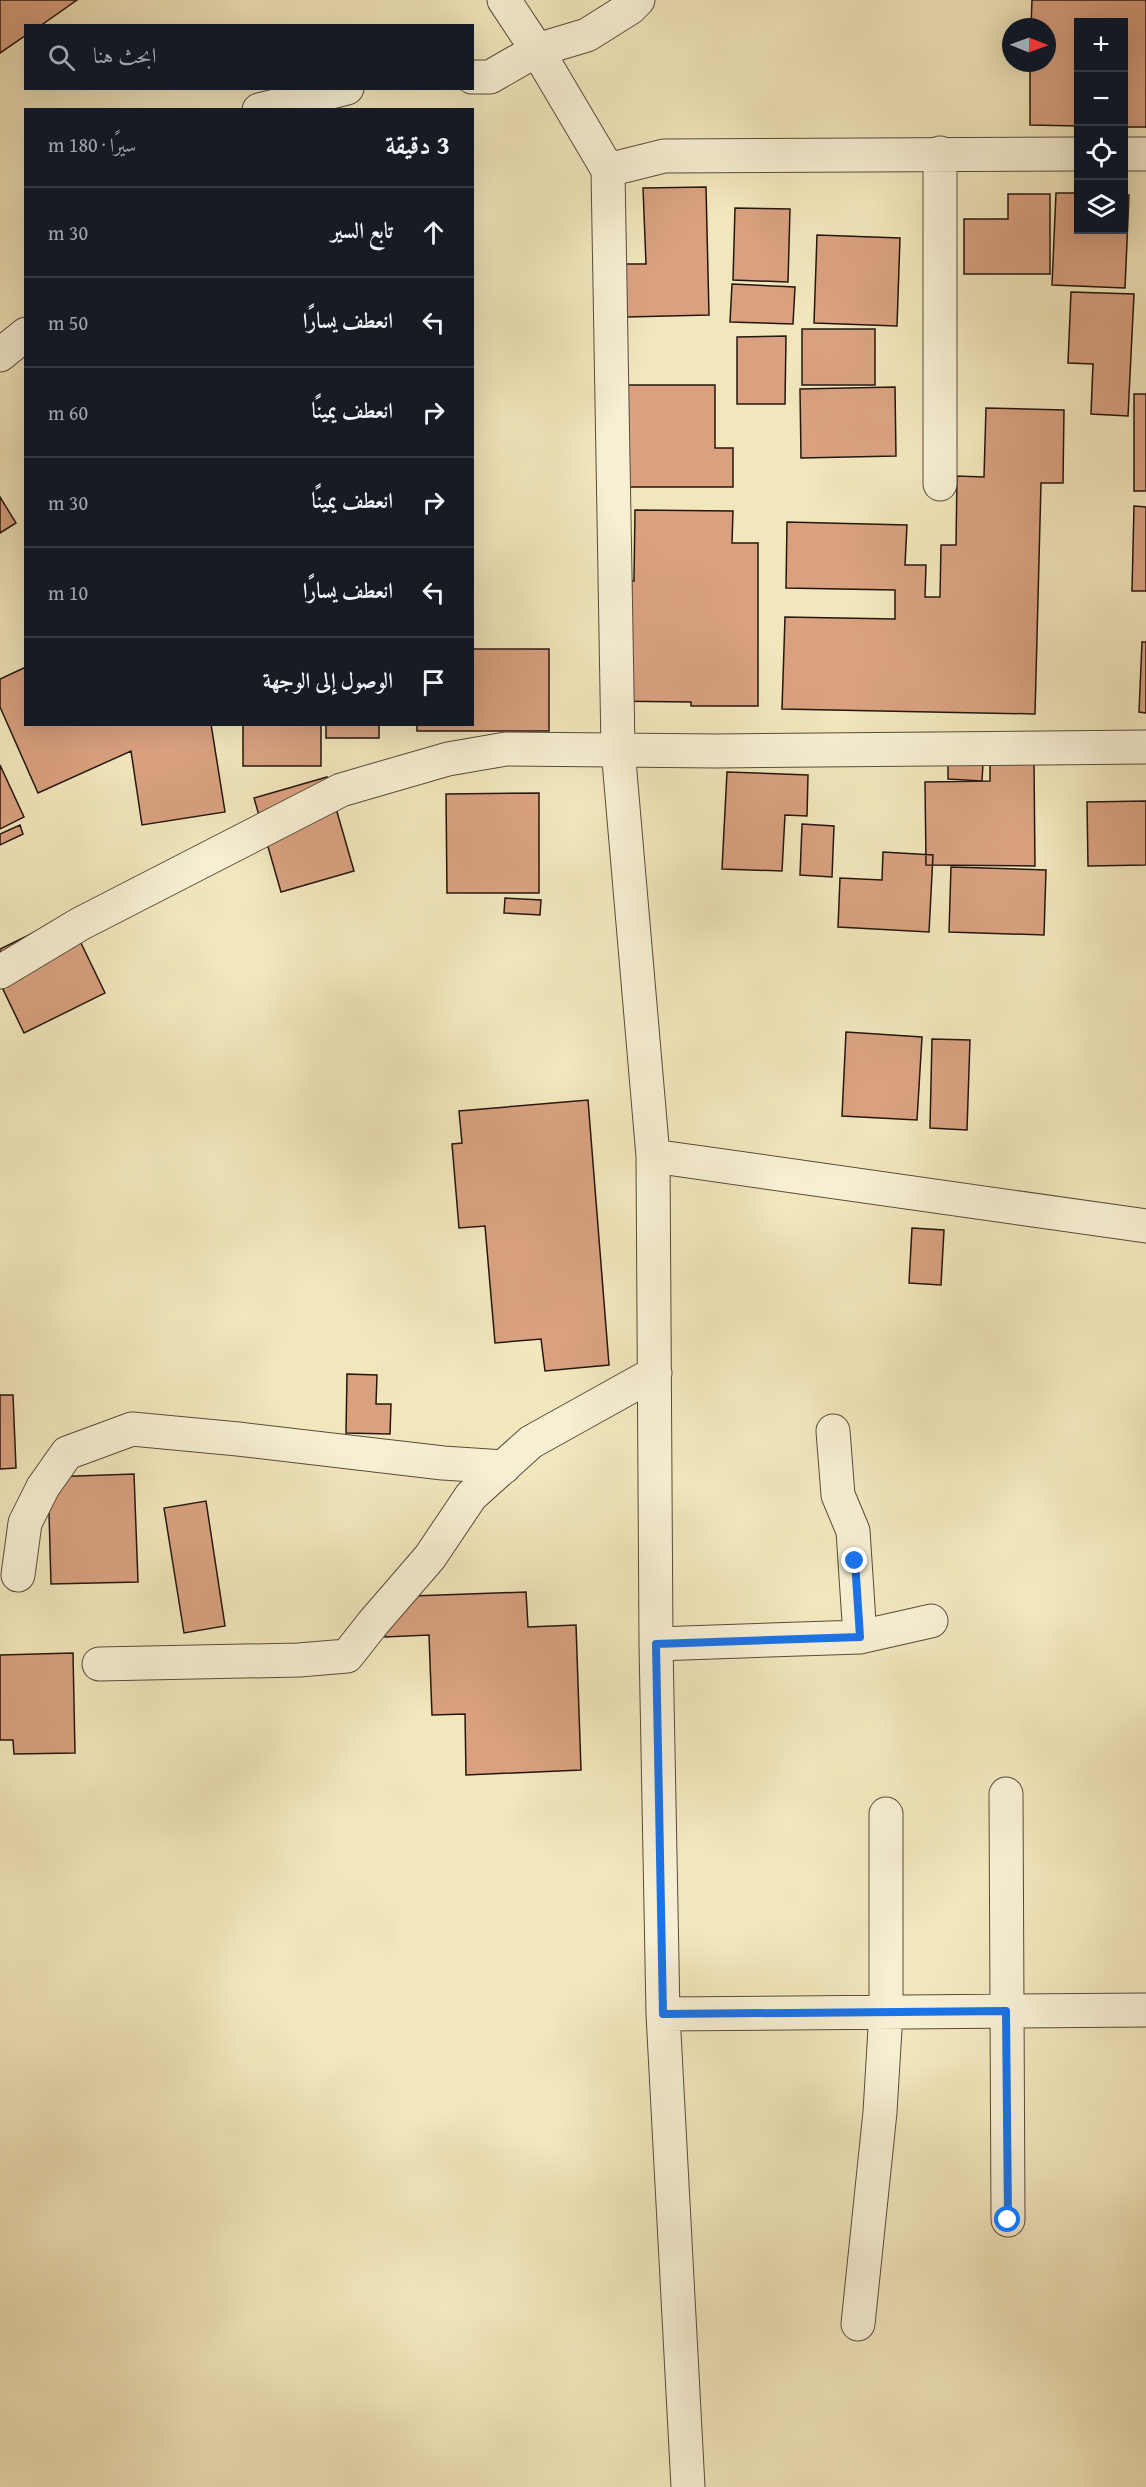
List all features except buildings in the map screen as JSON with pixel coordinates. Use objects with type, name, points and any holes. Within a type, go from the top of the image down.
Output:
[{"type":"street","points":[[504,0],[537,50],[608,170],[618,749],[653,1156],[656,1644],[663,2014],[688,2487]]},
{"type":"street","points":[[474,77],[489,76],[537,50],[587,35],[630,8],[638,0]]},
{"type":"street","points":[[267,108],[339,90]]},
{"type":"street","points":[[940,153],[940,484]]},
{"type":"street","points":[[608,170],[664,156],[1074,154]]},
{"type":"street","points":[[1128,154],[1146,154]]},
{"type":"street","points":[[0,355],[24,336]]},
{"type":"street","points":[[0,972],[80,924],[341,790],[448,759],[506,749],[729,751],[1146,747]]},
{"type":"street","points":[[653,1156],[1146,1226]]},
{"type":"street","points":[[99,1664],[299,1660],[347,1656],[430,1557],[471,1496],[531,1442],[655,1373]]},
{"type":"street","points":[[18,1575],[25,1523],[43,1487],[67,1453],[132,1429],[238,1438],[432,1462],[504,1467]]},
{"type":"street","points":[[833,1431],[838,1495],[853,1532],[860,1637]]},
{"type":"street","points":[[656,1644],[860,1637],[931,1622]]},
{"type":"street","points":[[1006,1794],[1008,2220]]},
{"type":"street","points":[[858,2325],[880,2112],[886,2012],[886,1814]]},
{"type":"street","points":[[663,2014],[1146,2010]]},
{"type":"route","points":[[855,1561],[860,1637],[656,1644],[663,2014],[1006,2011],[1008,2220]]}]
